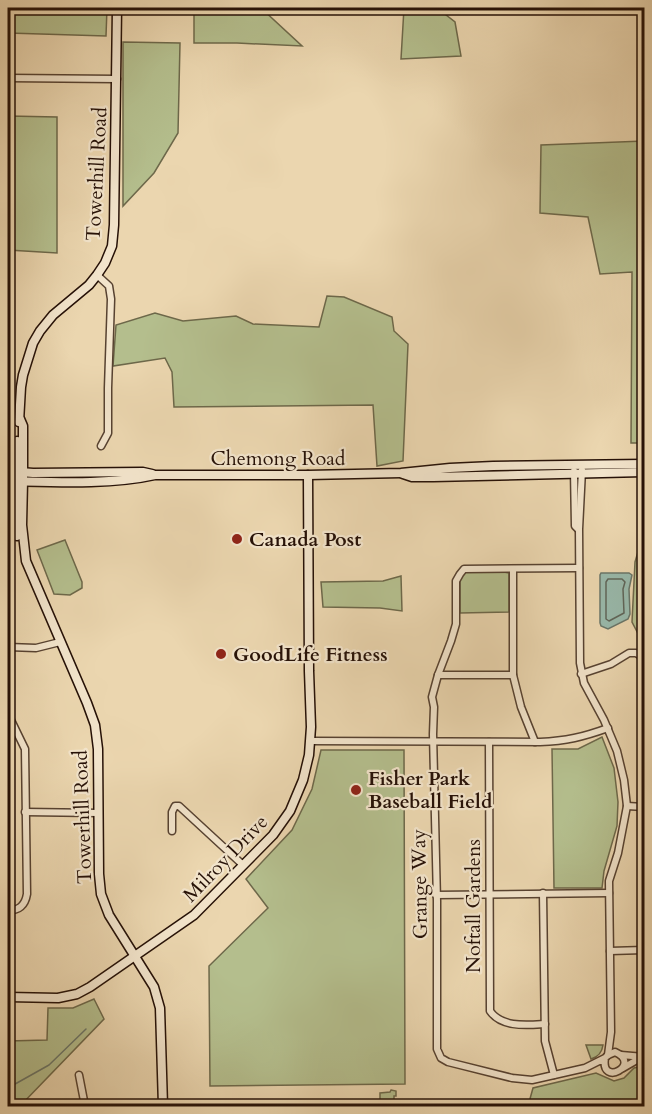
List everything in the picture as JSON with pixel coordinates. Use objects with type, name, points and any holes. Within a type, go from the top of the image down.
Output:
[{"type":"street","name":"Towerhill Road","points":[[117,8],[112,246],[105,263],[89,285],[53,315],[33,342],[21,387],[16,476],[26,561],[95,725],[98,749],[101,894],[109,915],[154,987],[160,1008],[162,1107]]},
{"type":"street","points":[[8,78],[117,79]]},
{"type":"street","points":[[97,275],[109,286],[111,299],[108,433],[101,446]]},
{"type":"street","name":"Chemong Road","points":[[16,476],[143,472],[155,475],[401,473],[411,477],[433,477],[578,470],[645,464]]},
{"type":"street","points":[[578,470],[575,526],[579,529],[581,674],[617,751],[627,806],[618,853],[609,881],[611,1032],[604,1065],[613,1073],[619,1072],[644,1057]]},
{"type":"street","name":"Chemong Road","points":[[578,470],[645,472]]},
{"type":"street","name":"Milroy Drive","points":[[8,997],[58,998],[77,994],[136,956],[194,915],[273,835],[290,811],[303,780],[309,755],[311,727],[308,475]]},
{"type":"street","name":"Grange Way","points":[[579,568],[464,569],[456,581],[456,624],[432,697],[434,706],[437,1049],[439,1055],[448,1062],[512,1078],[532,1080],[589,1066],[606,1057]]},
{"type":"street","points":[[513,569],[513,675],[521,707],[536,742]]},
{"type":"street","points":[[8,647],[36,648],[60,642]]},
{"type":"street","points":[[581,674],[611,664],[629,653],[636,653],[645,658]]},
{"type":"street","points":[[438,675],[513,675]]},
{"type":"street","points":[[8,714],[25,749],[27,894],[26,901],[20,908],[8,911]]},
{"type":"street","points":[[310,741],[565,741],[585,737],[608,728]]},
{"type":"street","name":"Noftall Gardens","points":[[489,742],[490,1011],[497,1018],[511,1023],[545,1024]]},
{"type":"street","points":[[172,831],[172,812],[175,806],[179,806],[243,865]]},
{"type":"street","points":[[627,806],[645,807]]},
{"type":"street","points":[[25,812],[99,813]]},
{"type":"street","points":[[543,893],[545,1041],[554,1075]]},
{"type":"street","points":[[436,896],[609,893]]},
{"type":"street","points":[[610,951],[645,950]]},
{"type":"street","points":[[611,1032],[624,1061],[623,1068]]},
{"type":"street","points":[[606,1057],[612,1053],[644,1057]]},
{"type":"street","name":"Grange Way","points":[[589,1066],[607,1070]]},
{"type":"street","points":[[79,1075],[85,1107]]},
{"type":"green space","points":[[8,8],[107,8],[106,36],[8,33]]},
{"type":"green space","points":[[194,8],[261,8],[302,46],[194,43]]},
{"type":"green space","points":[[404,8],[437,8],[455,22],[461,56],[401,59]]},
{"type":"green space","points":[[123,42],[180,43],[178,133],[154,173],[123,206]]},
{"type":"green space","points":[[8,116],[57,117],[57,253],[8,250]]},
{"type":"green space","points":[[644,141],[644,443],[631,443],[632,272],[600,274],[588,217],[540,213],[541,145]]},
{"type":"green space","points":[[327,296],[344,297],[392,317],[394,331],[408,344],[403,461],[377,466],[373,405],[174,407],[172,372],[165,358],[113,366],[116,325],[155,313],[183,321],[236,316],[253,324],[319,327]]},
{"type":"green space","points":[[644,532],[644,645],[632,622],[635,562]]},
{"type":"green space","points":[[65,540],[82,582],[82,588],[70,595],[54,594],[37,550]]},
{"type":"green space","points":[[469,571],[509,573],[509,612],[460,613],[460,580],[462,574]]},
{"type":"green space","points":[[401,576],[402,611],[380,608],[323,607],[321,582],[383,581]]},
{"type":"green space","points":[[602,737],[614,768],[618,802],[617,826],[604,871],[602,888],[554,888],[552,749],[578,749]]},
{"type":"green space","points":[[321,750],[404,750],[405,1084],[210,1086],[209,966],[268,908],[246,879],[292,830],[312,789]]},
{"type":"green space","points":[[94,999],[104,1019],[20,1106],[8,1106],[8,1041],[47,1040],[48,1008],[73,1008]]},
{"type":"green space","points":[[586,1045],[603,1045],[599,1054],[591,1059]]},
{"type":"green space","points":[[644,1066],[644,1106],[528,1106],[533,1088],[596,1073],[614,1081],[624,1078],[634,1068]]},
{"type":"green space","points":[[396,1091],[394,1106],[382,1106],[380,1093]]},
{"type":"water","points":[[601,573],[629,573],[632,575],[628,619],[608,629],[600,623]]},
{"type":"water","points":[[578,1100],[591,1101],[601,1106],[568,1106]]},
{"type":"waterway","points":[[8,1088],[49,1065],[86,1029]]},
{"type":"place","name":"Canada Post","points":[[237,539]]},
{"type":"place","name":"GoodLife Fitness","points":[[221,654]]},
{"type":"place","name":"Fisher Park Baseball Field","points":[[356,790]]}]
